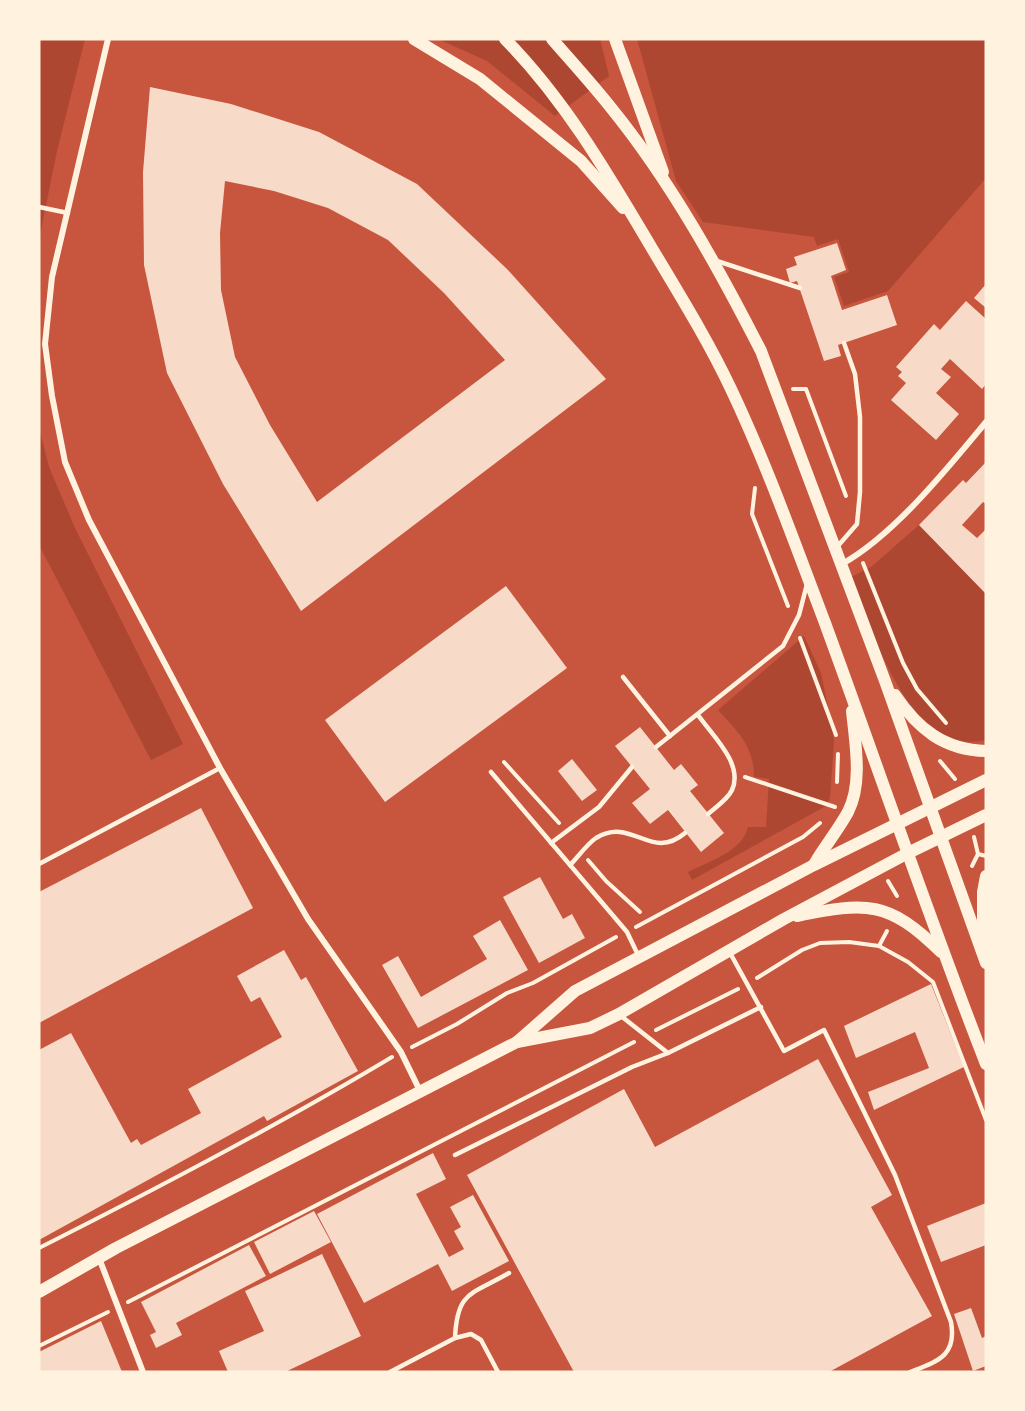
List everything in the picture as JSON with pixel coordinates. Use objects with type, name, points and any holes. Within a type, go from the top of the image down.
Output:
[{"type":"main road","points":[[414,39],[480,79],[580,161],[639,227]]},
{"type":"main road","points":[[505,39],[572,119],[639,227],[730,387],[759,451],[808,579],[986,1064]]},
{"type":"main road","points":[[552,39],[612,108],[667,185],[756,341],[777,389],[985,959]]},
{"type":"main road","points":[[615,39],[667,185]]},
{"type":"main road","points":[[885,681],[903,708],[926,731],[948,745],[967,751],[986,751]]},
{"type":"main road","points":[[814,865],[848,811],[852,800],[856,768],[850,692]]},
{"type":"main road","points":[[39,1292],[99,1257],[422,1093],[517,1042],[575,992],[814,865],[986,780]]},
{"type":"main road","points":[[517,1042],[591,1028],[784,919],[908,853],[941,839],[986,815]]},
{"type":"main road","points":[[985,959],[983,892],[986,876]]},
{"type":"main road","points":[[784,919],[837,908],[860,907],[894,913],[916,927],[944,954]]},
{"type":"street","points":[[108,39],[51,277],[45,344],[65,462],[89,520],[220,768],[308,919],[401,1052],[422,1093]]},
{"type":"street","points":[[841,565],[860,554],[892,524],[986,422]]},
{"type":"street","points":[[99,1257],[143,1372]]},
{"type":"lane","points":[[39,207],[68,213]]},
{"type":"lane","points":[[711,259],[800,288]]},
{"type":"lane","points":[[835,549],[857,524],[860,492],[860,417],[855,374],[844,343]]},
{"type":"lane","points":[[656,747],[783,646],[795,624],[808,579]]},
{"type":"lane","points":[[623,677],[670,736]]},
{"type":"lane","points":[[698,715],[727,754],[736,774],[732,792],[708,814]]},
{"type":"lane","points":[[551,843],[599,807],[632,766]]},
{"type":"lane","points":[[39,864],[220,768]]},
{"type":"lane","points":[[491,772],[627,932],[639,958]]},
{"type":"lane","points":[[570,865],[597,838],[617,831],[661,845],[675,842],[685,833]]},
{"type":"lane","points":[[729,951],[784,1051],[824,1030],[895,1175],[951,1322],[954,1338],[950,1348],[938,1361],[910,1372]]},
{"type":"lane","points":[[455,1155],[632,1067],[668,1053],[761,1007]]},
{"type":"lane","points":[[619,1014],[668,1053]]},
{"type":"lane","points":[[455,1338],[456,1313],[460,1302],[509,1273]]},
{"type":"lane","points":[[390,1372],[455,1338],[471,1334],[481,1340],[498,1372]]},
{"type":"path","points":[[752,514],[838,741]]},
{"type":"path","points":[[837,787],[838,753]]},
{"type":"path","points":[[736,774],[834,807]]},
{"type":"path","points":[[651,919],[803,837],[829,816],[836,797]]},
{"type":"path","points":[[39,1346],[118,1308],[746,985],[802,950],[820,943],[849,942],[879,946],[908,962],[933,982],[986,1120]]},
{"type":"path","points":[[39,1248],[157,1189],[321,1100],[401,1052],[457,1024],[507,993],[533,983],[603,944]]},
{"type":"shaded area","points":[[39,39],[85,39],[57,151],[39,240]]},
{"type":"shaded area","points":[[438,39],[600,39],[609,76],[555,116],[487,61]]},
{"type":"shaded area","points":[[637,39],[986,39],[986,178],[888,291],[844,306],[834,277],[849,272],[838,239],[817,246],[814,237],[703,222],[676,181]]},
{"type":"shaded area","points":[[39,428],[49,467],[75,528],[183,744],[151,760],[39,545]]},
{"type":"shaded area","points":[[919,525],[986,594],[986,740],[959,741],[936,730],[915,711],[883,657],[851,577],[871,567]]},
{"type":"shaded area","points":[[804,636],[821,673],[834,741],[830,798],[826,806],[692,880],[688,872],[715,860],[732,849],[745,836],[748,827],[766,827],[769,779],[754,777],[751,757],[744,740],[718,710]]},
{"type":"building","points":[[150,87],[231,104],[319,132],[417,184],[507,269],[606,379],[301,611],[223,484],[167,373],[144,265],[143,172]],"holes":[[[225,181],[274,191],[328,208],[388,240],[444,293],[505,360],[317,502],[270,425],[235,357],[221,290],[220,233]]]},
{"type":"building","points":[[837,243],[846,270],[831,276],[842,310],[887,295],[897,325],[838,345],[841,356],[824,361],[797,281],[790,283],[786,269],[797,265],[794,257]]},
{"type":"building","points":[[986,284],[986,308],[974,298]]},
{"type":"building","points":[[966,301],[986,319],[986,384],[982,389],[950,359],[941,369],[951,377],[936,393],[959,414],[936,440],[891,400],[906,383],[898,376],[902,372],[896,367],[934,324],[940,330]]},
{"type":"building","points":[[986,462],[986,504],[983,502],[962,525],[977,538],[986,529],[986,594],[919,525],[963,480],[966,483]]},
{"type":"building","points":[[506,586],[567,668],[385,802],[325,720]]},
{"type":"building","points":[[640,727],[674,770],[681,764],[698,785],[690,791],[724,833],[701,852],[668,810],[650,824],[632,803],[650,789],[615,746]]},
{"type":"building","points":[[572,759],[597,790],[582,801],[558,771]]},
{"type":"building","points":[[201,808],[253,908],[39,1023],[39,892]]},
{"type":"building","points":[[540,877],[563,919],[572,914],[585,938],[539,963],[503,897]]},
{"type":"building","points":[[500,920],[528,970],[418,1028],[382,965],[398,956],[421,997],[487,959],[473,936]]},
{"type":"building","points":[[284,950],[301,980],[306,977],[358,1071],[267,1121],[264,1116],[39,1240],[39,1050],[71,1033],[131,1143],[137,1139],[141,1145],[201,1113],[188,1089],[282,1037],[260,997],[251,1002],[237,976]]},
{"type":"building","points":[[931,984],[964,1067],[874,1110],[868,1092],[929,1068],[915,1032],[856,1058],[844,1026]]},
{"type":"building","points":[[818,1059],[892,1195],[871,1207],[932,1316],[829,1372],[574,1372],[467,1175],[624,1089],[655,1147]]},
{"type":"building","points":[[433,1153],[446,1179],[416,1194],[449,1257],[464,1249],[454,1231],[461,1227],[450,1207],[473,1195],[509,1261],[452,1291],[438,1264],[364,1303],[317,1214]]},
{"type":"building","points":[[986,1203],[986,1245],[941,1262],[927,1226]]},
{"type":"building","points":[[314,1211],[331,1242],[270,1274],[254,1242]]},
{"type":"building","points":[[249,1245],[266,1276],[176,1323],[182,1335],[156,1348],[150,1335],[156,1332],[141,1302]]},
{"type":"building","points":[[322,1254],[361,1336],[285,1372],[228,1372],[219,1351],[264,1331],[245,1291]]},
{"type":"building","points":[[971,1308],[982,1338],[986,1336],[986,1366],[973,1371],[954,1314]]},
{"type":"building","points":[[101,1321],[122,1372],[39,1372],[39,1352]]}]
